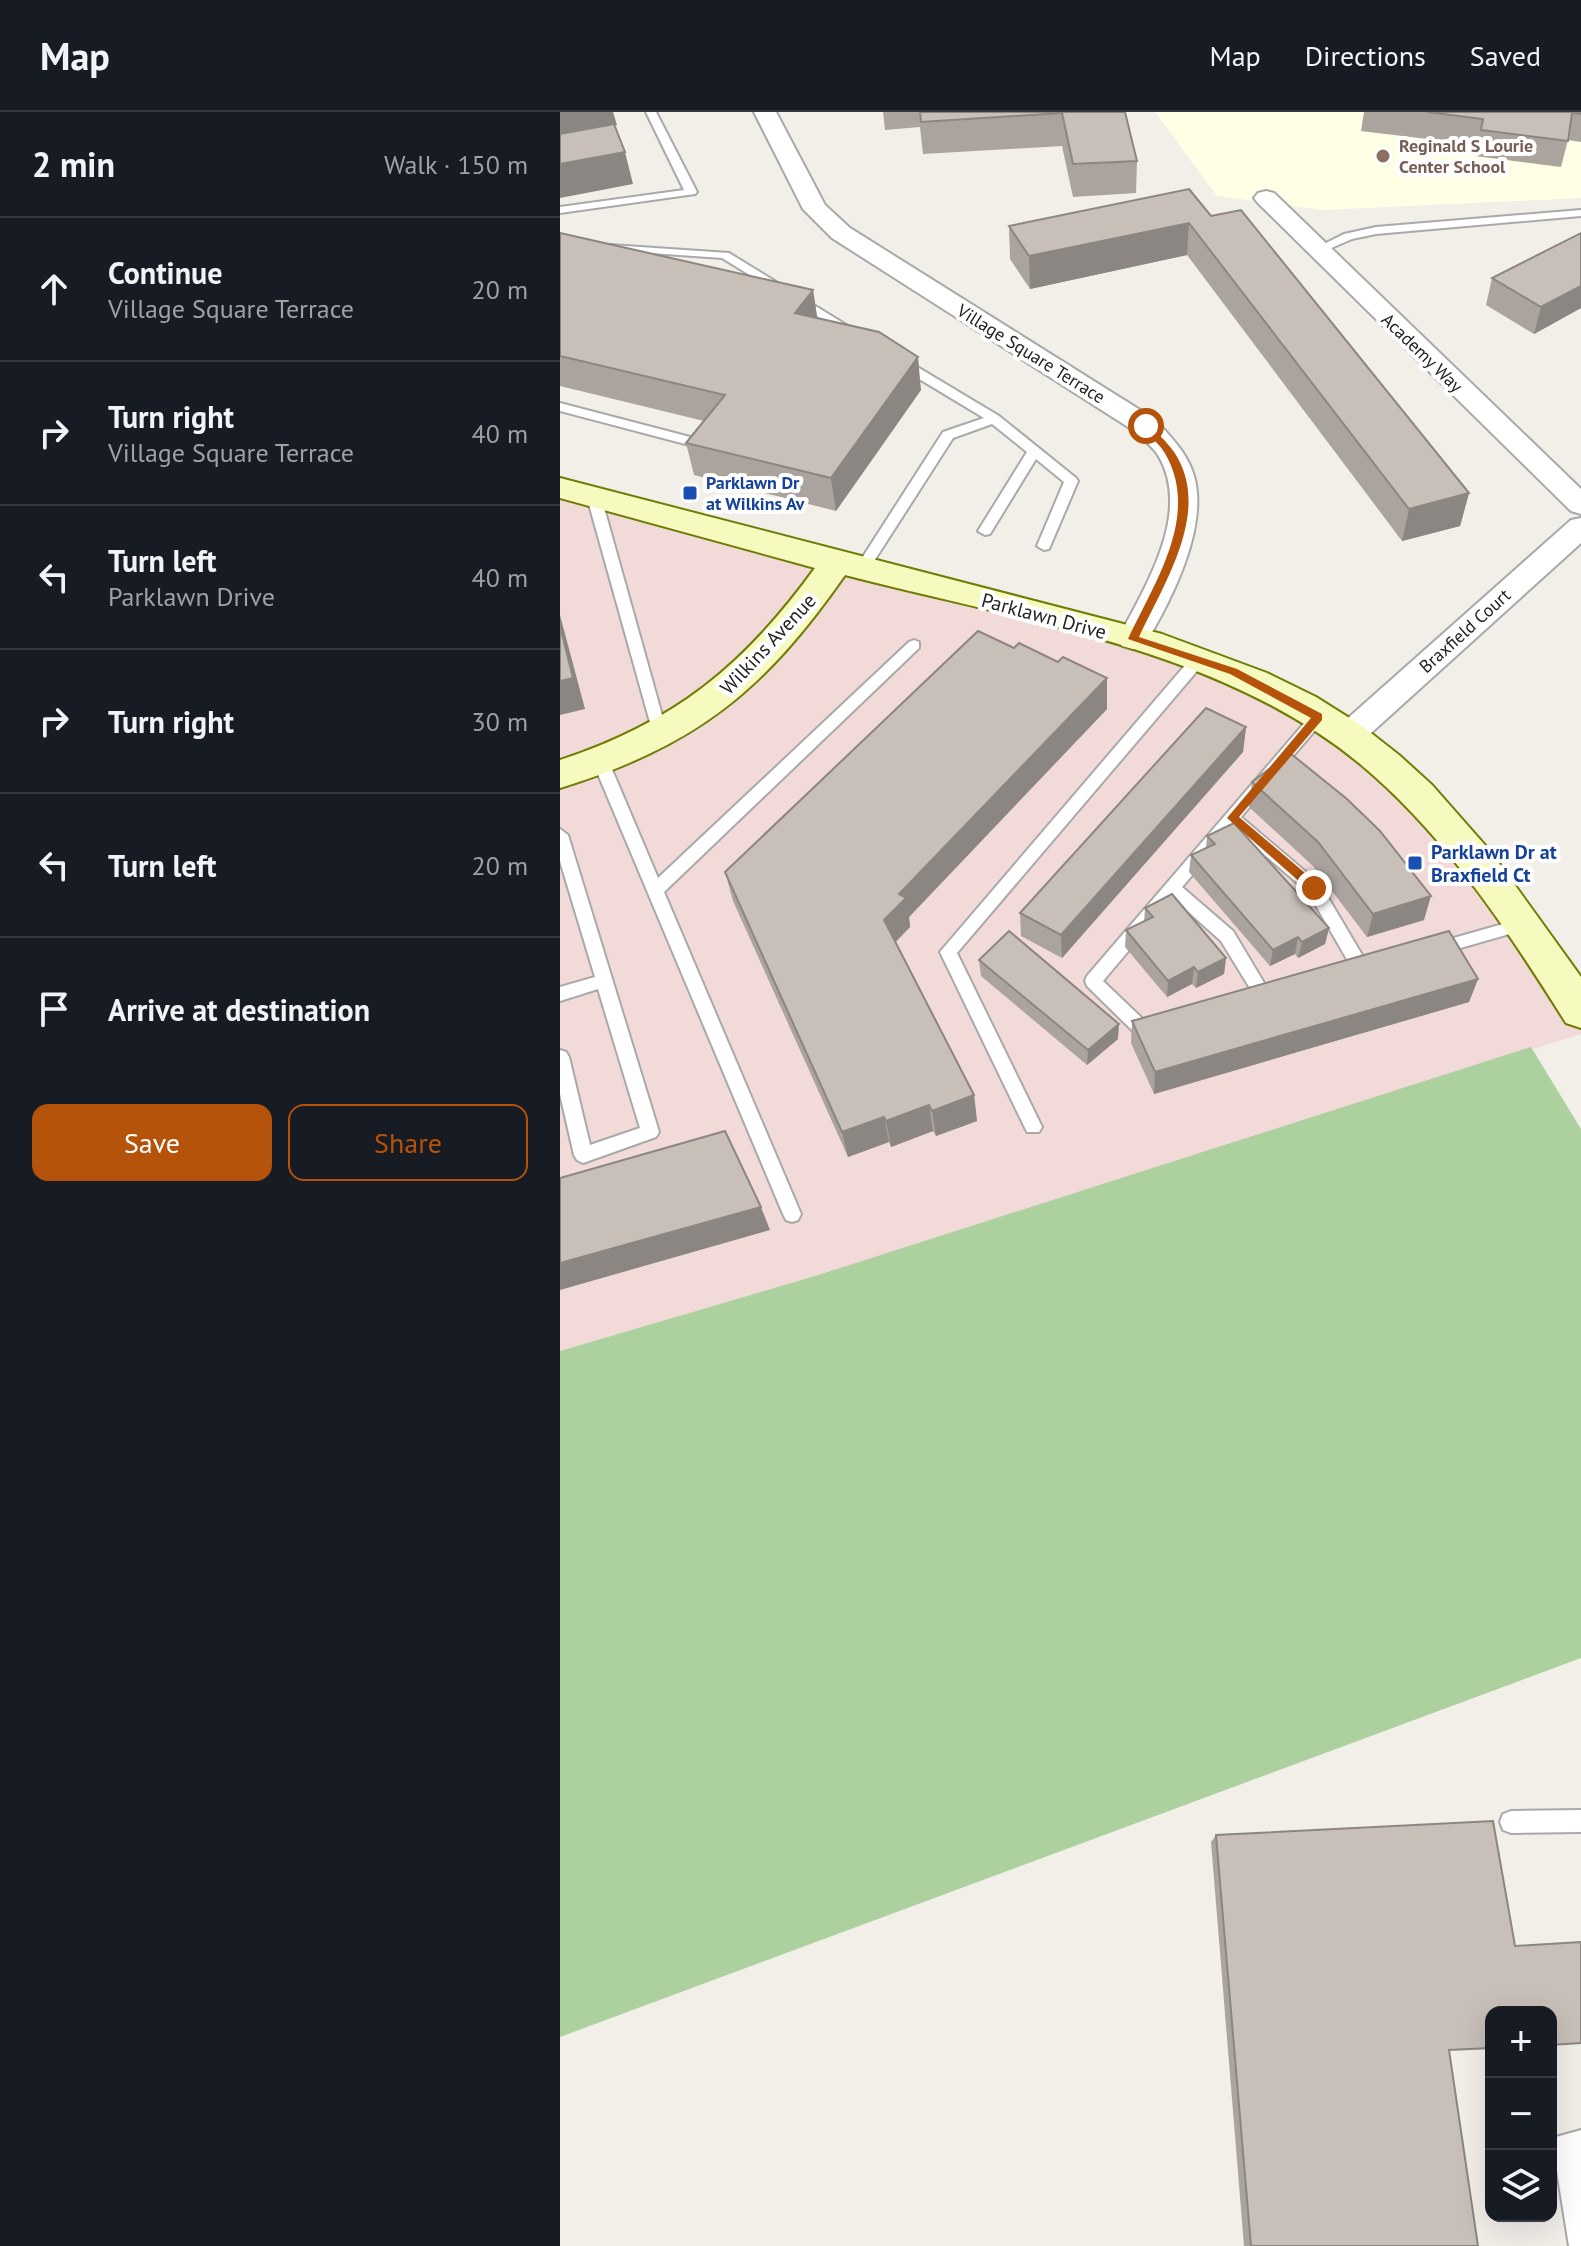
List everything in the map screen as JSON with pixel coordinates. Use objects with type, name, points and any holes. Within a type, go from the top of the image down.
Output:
[{"type":"main road","name":"Parklawn Drive","points":[[560,488],[1133,639],[1234,672],[1349,735],[1434,808],[1506,895],[1581,1011]]},
{"type":"main road","name":"Wilkins Avenue","points":[[560,774],[637,747],[718,698],[849,566]]},
{"type":"street","name":"Village Square Terrace","points":[[765,112],[815,209],[841,233],[1146,426],[1170,453],[1184,488],[1179,539],[1133,639]]},
{"type":"street","name":"Academy Way","points":[[1266,198],[1576,494]]},
{"type":"street","name":"Braxfield Court","points":[[1349,735],[1581,527]]},
{"type":"lane","points":[[560,210],[691,192],[651,112]]},
{"type":"lane","points":[[1318,250],[1343,236],[1394,227],[1435,227],[1581,213]]},
{"type":"lane","points":[[590,247],[725,255],[873,345]]},
{"type":"lane","points":[[886,353],[994,419],[1071,481],[1044,546]]},
{"type":"lane","points":[[560,407],[708,446]]},
{"type":"lane","points":[[849,566],[948,435],[994,419]]},
{"type":"lane","points":[[985,531],[1034,452]]},
{"type":"lane","points":[[594,497],[660,733]]},
{"type":"lane","points":[[655,890],[914,645]]},
{"type":"lane","points":[[1033,1127],[948,952],[1198,660]]},
{"type":"lane","points":[[1175,1023],[1145,1032],[1093,981],[1318,717]]},
{"type":"lane","points":[[600,760],[792,1214]]},
{"type":"lane","points":[[1232,818],[1314,888],[1362,970]]},
{"type":"lane","points":[[560,835],[650,1132],[583,1155],[560,1057]]},
{"type":"lane","points":[[1172,888],[1227,936],[1264,998]]},
{"type":"lane","points":[[1421,954],[1524,924]]},
{"type":"lane","points":[[560,994],[604,981]]},
{"type":"lane","points":[[1511,1822],[1581,1821]]},
{"type":"lane","points":[[1581,2142],[1565,2146],[1581,2245]]},
{"type":"shaded area","name":"Reginald S Lourie Center School","points":[[1155,112],[1581,112],[1581,198],[1323,210],[1217,196]]},
{"type":"shaded area","points":[[560,488],[1133,639],[1349,735],[1581,1011],[1581,1034],[815,1276],[560,1351]]},
{"type":"green space","points":[[1531,1047],[1581,1129],[1581,1658],[560,2037],[560,1351],[815,1276]]},
{"type":"building","points":[[920,112],[1125,112],[1137,161],[1073,164],[1062,113],[921,122]]},
{"type":"building","points":[[1427,112],[1581,112],[1581,114],[1572,113],[1568,141],[1481,130],[1483,119]]},
{"type":"building","points":[[614,124],[625,152],[560,164],[560,134]]},
{"type":"building","points":[[1189,189],[1211,216],[1241,210],[1469,493],[1409,509],[1189,223],[1029,256],[1009,226]]},
{"type":"building","points":[[560,233],[813,290],[795,313],[879,332],[918,357],[831,478],[686,443],[725,395],[560,356]]},
{"type":"building","points":[[1581,233],[1581,286],[1541,307],[1492,278]]},
{"type":"building","points":[[560,626],[573,678],[560,681]]},
{"type":"building","points":[[978,631],[1014,648],[1019,643],[1058,662],[1063,657],[1107,678],[899,894],[906,898],[884,920],[974,1095],[932,1111],[929,1105],[886,1121],[884,1117],[842,1132],[725,872]]},
{"type":"building","points":[[1206,708],[1246,727],[1061,935],[1020,913]]},
{"type":"building","points":[[1290,753],[1347,799],[1380,831],[1431,896],[1373,914],[1318,842],[1252,782]]},
{"type":"building","points":[[1234,823],[1329,928],[1302,942],[1298,937],[1273,950],[1191,855],[1215,844],[1207,836]]},
{"type":"building","points":[[1172,894],[1226,958],[1198,972],[1194,967],[1168,981],[1126,930],[1153,917],[1145,908]]},
{"type":"building","points":[[1009,931],[1119,1024],[1088,1050],[979,960]]},
{"type":"building","points":[[1449,931],[1478,979],[1155,1072],[1132,1021]]},
{"type":"building","points":[[725,1131],[761,1207],[560,1263],[560,1178]]},
{"type":"building","points":[[1493,1821],[1515,1946],[1581,1942],[1581,2043],[1557,2045],[1557,2006],[1485,2006],[1485,2048],[1449,2050],[1478,2246],[1251,2246],[1216,1835]]},
{"type":"place","name":"Reginald S Lourie Center School","points":[[1383,156]]},
{"type":"place","name":"Parklawn Dr at Wilkins Av","points":[[690,493]]},
{"type":"place","name":"Parklawn Dr at Braxfield Ct","points":[[1415,863]]},
{"type":"route","points":[[1146,426],[1170,453],[1184,488],[1179,539],[1133,639],[1234,672],[1318,717],[1232,818],[1314,888]]}]
